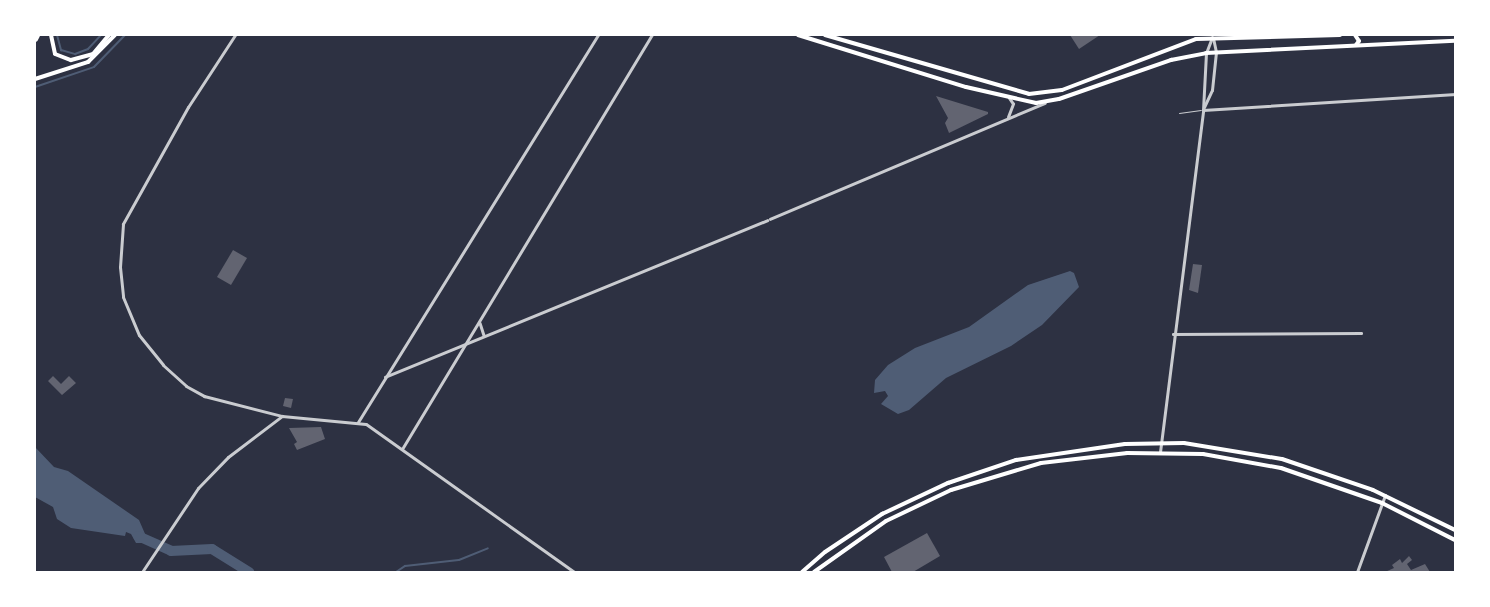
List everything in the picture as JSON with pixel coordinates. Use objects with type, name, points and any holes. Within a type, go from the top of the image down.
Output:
[{"type":"highway","points":[[35,39],[37,35]]},
{"type":"main road","points":[[51,35],[55,54],[71,60],[93,54],[109,35]]},
{"type":"main road","points":[[35,79],[88,62],[115,35]]},
{"type":"main road","points":[[798,35],[1027,103],[1047,102],[1171,60],[1206,53],[1455,41]]},
{"type":"main road","points":[[825,35],[1029,94],[1062,90],[1167,48],[1214,36],[1340,35]]},
{"type":"main road","points":[[1354,46],[1359,41],[1355,35]]},
{"type":"main road","points":[[802,572],[825,552],[882,514],[970,474],[1040,456],[1160,443],[1235,450],[1282,459],[1336,475],[1385,495],[1455,530]]},
{"type":"main road","points":[[814,572],[886,521],[973,482],[1041,463],[1160,452],[1203,454],[1281,468],[1382,503],[1455,540]]},
{"type":"street","points":[[235,35],[201,86],[125,216],[120,238],[123,297],[139,335],[163,365],[190,389],[204,396],[282,416],[366,424],[574,572]]},
{"type":"street","points":[[358,422],[598,35]]},
{"type":"street","points":[[402,449],[652,35]]},
{"type":"street","points":[[1203,110],[1212,90],[1216,52],[1214,36]]},
{"type":"street","points":[[1160,452],[1173,334],[1203,110],[1206,53],[1214,36]]},
{"type":"street","points":[[1203,110],[1455,94]]},
{"type":"street","points":[[1007,118],[1014,104],[1009,98]]},
{"type":"street","points":[[385,378],[484,335],[1047,102]]},
{"type":"street","points":[[481,317],[479,325],[484,335]]},
{"type":"street","points":[[1173,334],[1361,333]]},
{"type":"street","points":[[142,572],[165,535],[214,471],[282,416]]},
{"type":"street","points":[[1357,572],[1385,495]]},
{"type":"lane","points":[[1180,113],[1203,110]]},
{"type":"water","points":[[1070,271],[1074,273],[1079,287],[1042,325],[1011,346],[946,378],[909,410],[898,414],[881,404],[888,396],[885,391],[874,393],[875,380],[888,365],[915,348],[969,327],[1028,285]]},
{"type":"water","points":[[35,447],[54,467],[68,471],[139,520],[149,543],[136,543],[131,534],[126,532],[125,536],[71,528],[57,519],[53,507],[35,497]]},
{"type":"building","points":[[1070,35],[1100,35],[1079,49]]},
{"type":"building","points":[[936,96],[988,112],[988,114],[949,133],[945,123],[948,118]]},
{"type":"building","points":[[233,250],[247,258],[231,285],[217,277]]},
{"type":"building","points":[[1193,264],[1202,265],[1198,293],[1189,290]]},
{"type":"building","points":[[53,376],[61,384],[69,376],[76,383],[62,395],[48,381]]},
{"type":"building","points":[[285,398],[293,399],[291,408],[283,406]]},
{"type":"building","points":[[321,427],[325,439],[297,450],[294,444],[297,442],[289,428]]},
{"type":"building","points":[[927,533],[940,556],[913,572],[892,572],[884,557]]},
{"type":"building","points":[[1409,556],[1412,560],[1407,564],[1411,570],[1425,564],[1430,572],[1385,572],[1394,568],[1392,565],[1400,559],[1402,563]]},
{"type":"waterway","points":[[57,35],[61,50],[75,54],[88,49],[101,35]]},
{"type":"waterway","points":[[35,87],[94,67],[125,35]]},
{"type":"waterway","points":[[138,536],[171,551],[212,549],[249,572]]},
{"type":"waterway","points":[[396,572],[405,566],[459,560],[488,548]]}]
